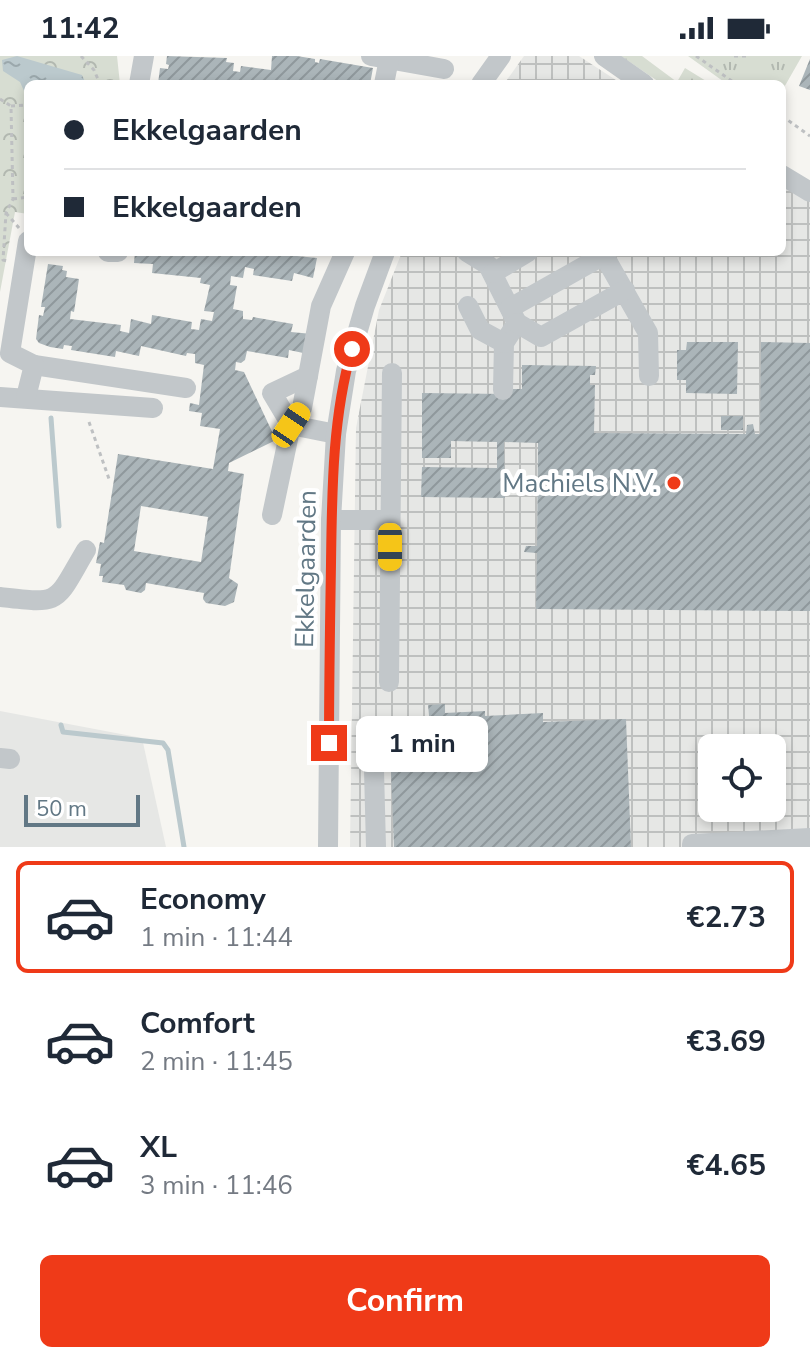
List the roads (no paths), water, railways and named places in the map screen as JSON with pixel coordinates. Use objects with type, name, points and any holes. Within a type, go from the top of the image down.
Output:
[{"type":"street","points":[[140,80],[144,56]]},
{"type":"street","points":[[484,80],[501,56]]},
{"type":"street","points":[[604,56],[638,80]]},
{"type":"street","points":[[383,80],[380,58],[442,70]]},
{"type":"street","points":[[786,177],[810,192]]},
{"type":"street","points":[[26,256],[10,353],[34,365],[186,388]]},
{"type":"street","points":[[272,515],[291,425],[302,408],[321,306],[343,256]]},
{"type":"street","name":"Ekkelgaarden","points":[[328,847],[331,520],[336,434],[346,371],[384,256]]},
{"type":"street","points":[[473,256],[488,265],[514,316],[541,337],[625,290]]},
{"type":"street","points":[[493,273],[521,256]]},
{"type":"street","points":[[503,390],[504,343],[514,316],[600,256]]},
{"type":"street","points":[[604,256],[648,333],[649,376]]},
{"type":"street","points":[[468,306],[480,330],[504,343]]},
{"type":"street","points":[[26,397],[34,365]]},
{"type":"street","points":[[389,682],[392,373]]},
{"type":"street","points":[[308,376],[272,393],[291,425],[336,434]]},
{"type":"street","points":[[0,397],[153,408]]},
{"type":"street","points":[[331,520],[390,520]]},
{"type":"street","points":[[0,597],[45,602],[60,594],[86,550]]},
{"type":"street","points":[[374,770],[376,847]]},
{"type":"street","points":[[692,847],[692,844],[810,838]]},
{"type":"water","points":[[17,56],[82,75],[84,80],[24,80],[24,91],[20,82],[3,71],[2,60]]},
{"type":"waterway","points":[[51,418],[59,526]]},
{"type":"waterway","points":[[61,725],[63,732],[163,743],[168,750],[184,847]]},
{"type":"place","name":"Machiels N.V.","points":[[674,483]]}]
